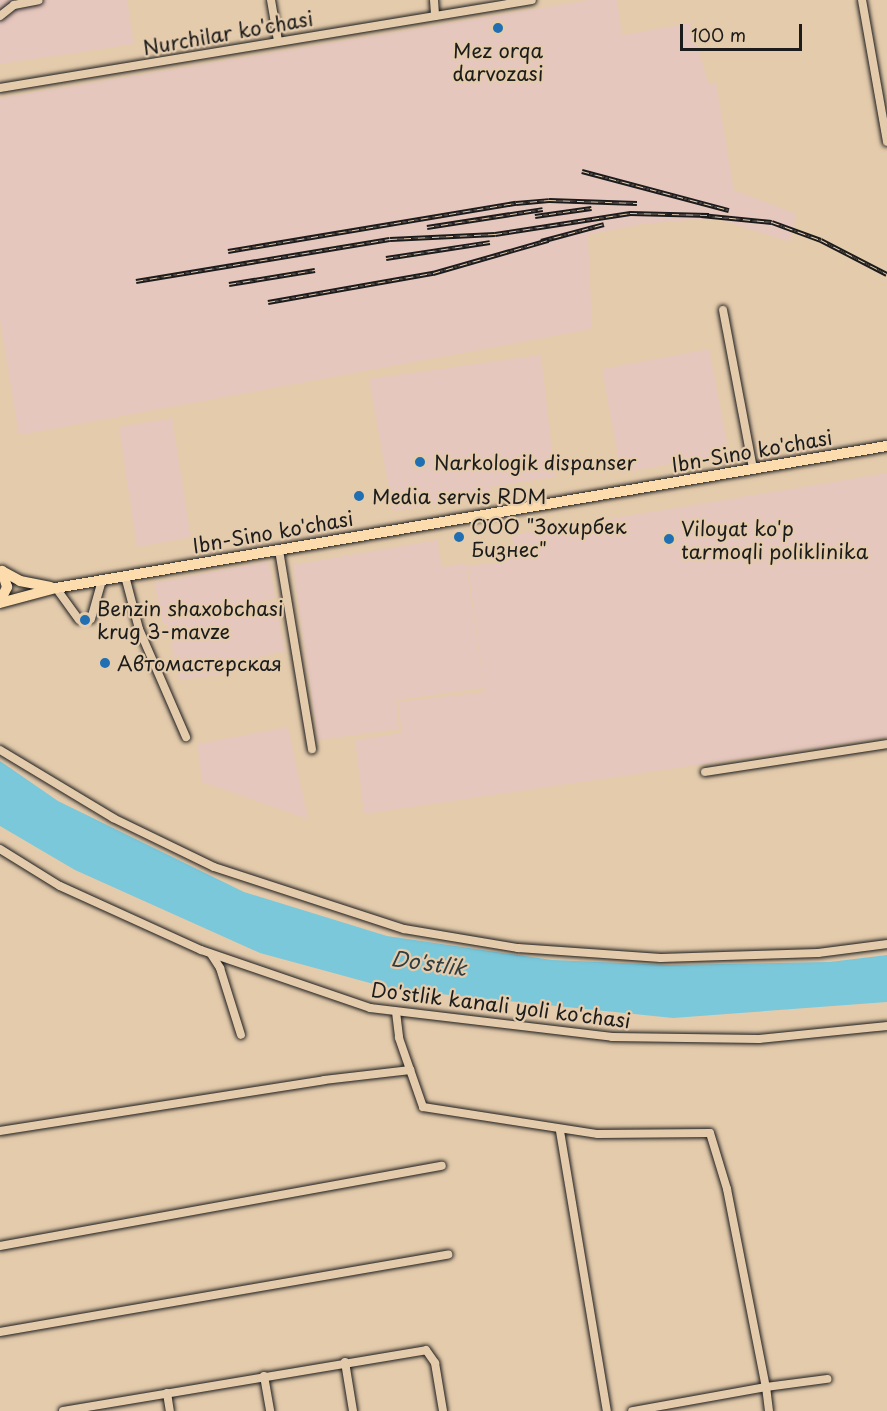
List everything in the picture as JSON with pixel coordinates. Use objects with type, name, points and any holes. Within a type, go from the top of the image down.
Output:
[{"type":"main road","name":"Ibn-Sino ko'chasi","points":[[0,602],[56,588],[887,446]]},
{"type":"main road","points":[[2,571],[32,585],[56,588]]},
{"type":"main road","points":[[0,602],[7,587],[2,571]]},
{"type":"street","points":[[0,16],[14,5],[38,0]]},
{"type":"street","points":[[271,0],[278,41]]},
{"type":"street","points":[[434,0],[435,16]]},
{"type":"street","name":"Nurchilar ko'chasi","points":[[0,88],[532,0]]},
{"type":"street","points":[[862,0],[887,142]]},
{"type":"street","points":[[723,310],[753,469]]},
{"type":"street","points":[[279,550],[312,749]]},
{"type":"street","points":[[125,576],[139,629],[186,737]]},
{"type":"street","points":[[92,619],[102,580]]},
{"type":"street","points":[[56,588],[80,620]]},
{"type":"street","points":[[705,772],[887,744]]},
{"type":"street","points":[[0,750],[113,819],[214,867],[404,929],[518,948],[661,958],[818,953],[887,944]]},
{"type":"street","name":"Do'stlik kanali yoli ko'chasi","points":[[0,849],[60,886],[210,954],[348,1001],[396,1012],[634,1038],[759,1039],[887,1026]]},
{"type":"street","points":[[210,954],[228,990],[241,1035]]},
{"type":"street","points":[[396,1012],[399,1038],[423,1107],[560,1131],[710,1133],[727,1189],[769,1411]]},
{"type":"street","points":[[0,1131],[324,1080],[410,1070]]},
{"type":"street","points":[[560,1131],[607,1411]]},
{"type":"street","points":[[0,1246],[442,1167]]},
{"type":"street","points":[[0,1332],[448,1255]]},
{"type":"street","points":[[63,1411],[81,1410],[264,1376],[426,1350],[435,1363],[443,1411]]},
{"type":"street","points":[[345,1362],[353,1411]]},
{"type":"street","points":[[264,1376],[270,1411]]},
{"type":"street","points":[[632,1411],[766,1387],[827,1379]]},
{"type":"street","points":[[167,1393],[170,1411]]},
{"type":"shaded area","points":[[0,0],[127,0],[134,44],[0,64]]},
{"type":"shaded area","points":[[589,0],[617,0],[622,35],[691,23],[708,83],[716,83],[734,190],[796,214],[790,242],[715,218],[642,224],[588,235],[592,329],[19,435],[0,320],[0,98]]},
{"type":"shaded area","points":[[709,349],[729,453],[621,473],[602,369]]},
{"type":"shaded area","points":[[541,355],[555,477],[490,487],[490,496],[393,511],[369,379]]},
{"type":"shaded area","points":[[172,418],[191,537],[137,547],[119,427]]},
{"type":"shaded area","points":[[887,473],[887,737],[364,814],[355,740],[402,733],[398,702],[485,692],[468,566],[501,562],[499,546],[513,544],[512,535]]},
{"type":"shaded area","points":[[437,540],[442,567],[466,563],[484,688],[396,700],[399,729],[318,740],[293,565]]},
{"type":"shaded area","points":[[269,561],[275,598],[199,616],[275,602],[285,651],[234,663],[234,673],[179,680],[167,623],[163,623],[154,583]]},
{"type":"shaded area","points":[[288,727],[308,819],[202,782],[197,744]]},
{"type":"water","name":"Do'stlik","points":[[0,761],[58,801],[244,892],[387,936],[552,960],[669,965],[830,962],[887,955],[887,1002],[673,1018],[392,989],[260,953],[75,870],[0,826]]},
{"type":"railway","points":[[582,171],[729,210]]},
{"type":"railway","points":[[228,251],[516,203],[549,200],[637,203]]},
{"type":"railway","points":[[535,216],[591,208]]},
{"type":"railway","points":[[427,227],[543,209]]},
{"type":"railway","points":[[136,281],[390,239],[495,234],[630,213],[709,215]]},
{"type":"railway","points":[[701,215],[772,222],[821,240],[887,274]]},
{"type":"railway","points":[[541,241],[604,224]]},
{"type":"railway","points":[[268,302],[433,273],[548,240]]},
{"type":"railway","points":[[386,258],[490,242]]},
{"type":"railway","points":[[229,284],[315,270]]},
{"type":"place","name":"Mez orqa darvozasi","points":[[498,28]]},
{"type":"place","name":"Narkologik dispanser","points":[[420,462]]},
{"type":"place","name":"Media servis RDM","points":[[359,496]]},
{"type":"place","name":"ООО \"Зохирбек Бизнес\"","points":[[459,537]]},
{"type":"place","name":"Viloyat ko'p tarmoqli poliklinika","points":[[669,539]]},
{"type":"place","name":"Benzin shaxobchasi krug 3-mavze","points":[[85,620]]},
{"type":"place","name":"Автомастерская","points":[[105,663]]}]
